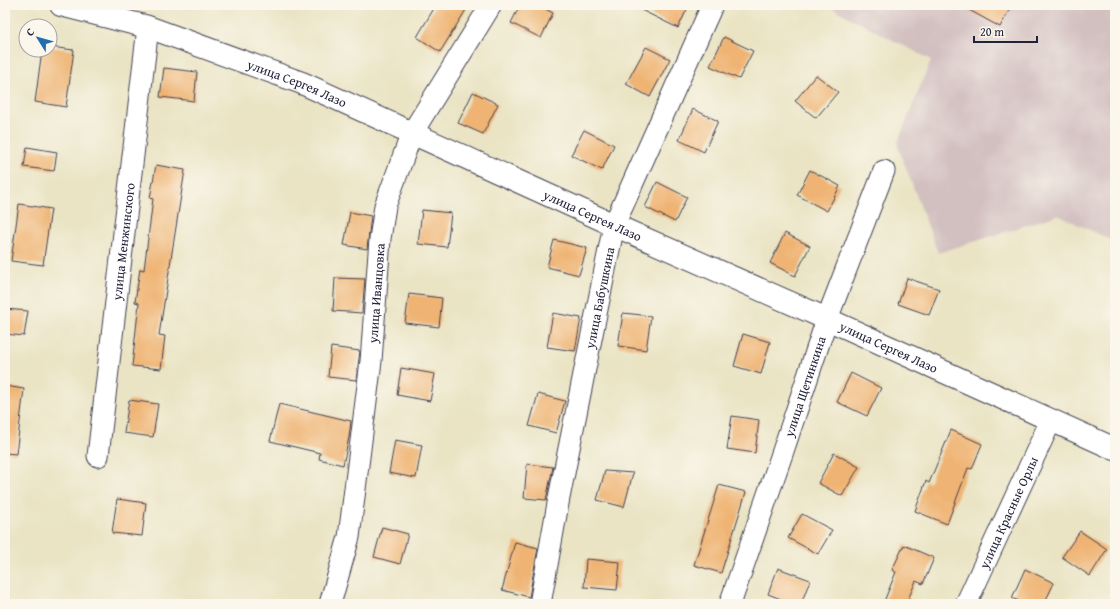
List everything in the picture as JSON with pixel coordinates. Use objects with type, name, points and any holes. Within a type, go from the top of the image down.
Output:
[{"type":"main road","name":"улица Сергея Лазо","points":[[61,5],[148,27],[302,83],[614,225],[1115,449]]},
{"type":"street","name":"улица Иванцовка","points":[[330,604],[349,537],[371,361],[380,239],[385,206],[412,133],[491,5]]},
{"type":"street","name":"улица Бабушкина","points":[[540,604],[559,498],[614,225],[711,8]]},
{"type":"street","name":"улица Менжинского","points":[[98,456],[148,27]]},
{"type":"street","name":"улица Щетинкина","points":[[730,604],[827,319],[884,171]]},
{"type":"street","name":"улица Красные Орлы","points":[[966,604],[1051,420]]},
{"type":"shaded area","points":[[826,5],[1115,5],[1115,242],[1058,215],[938,253],[897,144],[931,60]]},
{"type":"building","points":[[436,5],[469,5],[440,52],[417,37]]},
{"type":"building","points":[[520,5],[538,5],[553,13],[541,38],[511,23]]},
{"type":"building","points":[[631,5],[689,5],[678,28]]},
{"type":"building","points":[[960,5],[1012,5],[1000,27]]},
{"type":"building","points":[[724,37],[753,51],[739,79],[710,66]]},
{"type":"building","points":[[646,47],[670,59],[650,97],[626,84]]},
{"type":"building","points":[[58,48],[74,50],[66,107],[35,102],[41,58],[58,58]]},
{"type":"building","points":[[164,68],[197,72],[194,101],[160,97]]},
{"type":"building","points":[[816,75],[838,92],[816,118],[795,101]]},
{"type":"building","points":[[473,92],[498,104],[483,134],[458,123]]},
{"type":"building","points":[[693,109],[718,121],[704,152],[679,140]]},
{"type":"building","points":[[584,130],[614,145],[602,170],[571,155]]},
{"type":"building","points":[[27,147],[57,152],[54,171],[24,167]]},
{"type":"building","points":[[156,165],[185,170],[159,335],[165,336],[161,369],[132,366],[139,303],[135,302],[140,269],[144,270],[153,199],[150,198]]},
{"type":"building","points":[[810,170],[840,186],[827,211],[797,195]]},
{"type":"building","points":[[657,182],[687,197],[675,222],[645,207]]},
{"type":"building","points":[[19,204],[51,209],[43,265],[11,261]]},
{"type":"building","points":[[422,210],[451,213],[447,247],[418,244]]},
{"type":"building","points":[[350,212],[371,216],[367,249],[344,245]]},
{"type":"building","points":[[785,233],[810,246],[795,276],[770,263]]},
{"type":"building","points":[[554,240],[587,248],[579,275],[547,267]]},
{"type":"building","points":[[335,278],[365,279],[362,313],[333,311]]},
{"type":"building","points":[[907,278],[939,289],[929,315],[898,304]]},
{"type":"building","points":[[409,294],[442,298],[439,327],[405,323]]},
{"type":"building","points":[[5,309],[28,311],[24,336],[5,334]]},
{"type":"building","points":[[553,313],[581,318],[575,351],[547,347]]},
{"type":"building","points":[[623,313],[651,316],[646,350],[618,346]]},
{"type":"building","points":[[743,334],[770,342],[761,374],[734,366]]},
{"type":"building","points":[[331,347],[360,351],[356,380],[328,377]]},
{"type":"building","points":[[401,368],[435,374],[430,401],[397,395]]},
{"type":"building","points":[[851,373],[881,388],[867,416],[837,402]]},
{"type":"building","points":[[5,386],[24,389],[16,454],[5,453]]},
{"type":"building","points":[[538,394],[565,401],[556,433],[529,426]]},
{"type":"building","points":[[129,400],[158,404],[153,437],[124,433]]},
{"type":"building","points":[[279,404],[351,421],[343,465],[319,459],[320,453],[270,441]]},
{"type":"building","points":[[732,416],[759,420],[755,453],[727,449]]},
{"type":"building","points":[[951,430],[982,444],[972,469],[968,468],[947,524],[915,511],[926,481],[929,483]]},
{"type":"building","points":[[395,440],[422,445],[416,478],[389,473]]},
{"type":"building","points":[[834,453],[859,467],[842,496],[818,483]]},
{"type":"building","points":[[527,464],[553,467],[546,500],[524,498]]},
{"type":"building","points":[[605,471],[633,473],[624,507],[597,500]]},
{"type":"building","points":[[719,485],[746,492],[721,573],[694,565]]},
{"type":"building","points":[[117,499],[146,503],[142,536],[112,533]]},
{"type":"building","points":[[802,514],[832,530],[818,554],[788,538]]},
{"type":"building","points":[[382,527],[408,534],[400,564],[374,557]]},
{"type":"building","points":[[1080,531],[1107,549],[1090,576],[1062,557]]},
{"type":"building","points":[[515,542],[538,548],[529,597],[502,590]]},
{"type":"building","points":[[904,545],[934,558],[923,584],[916,581],[906,604],[883,604],[896,572],[892,570]]},
{"type":"building","points":[[586,559],[620,562],[617,590],[584,587]]},
{"type":"building","points":[[778,568],[810,580],[801,604],[794,604],[768,594]]},
{"type":"building","points":[[1025,569],[1054,583],[1044,604],[1025,604],[1012,598]]}]
